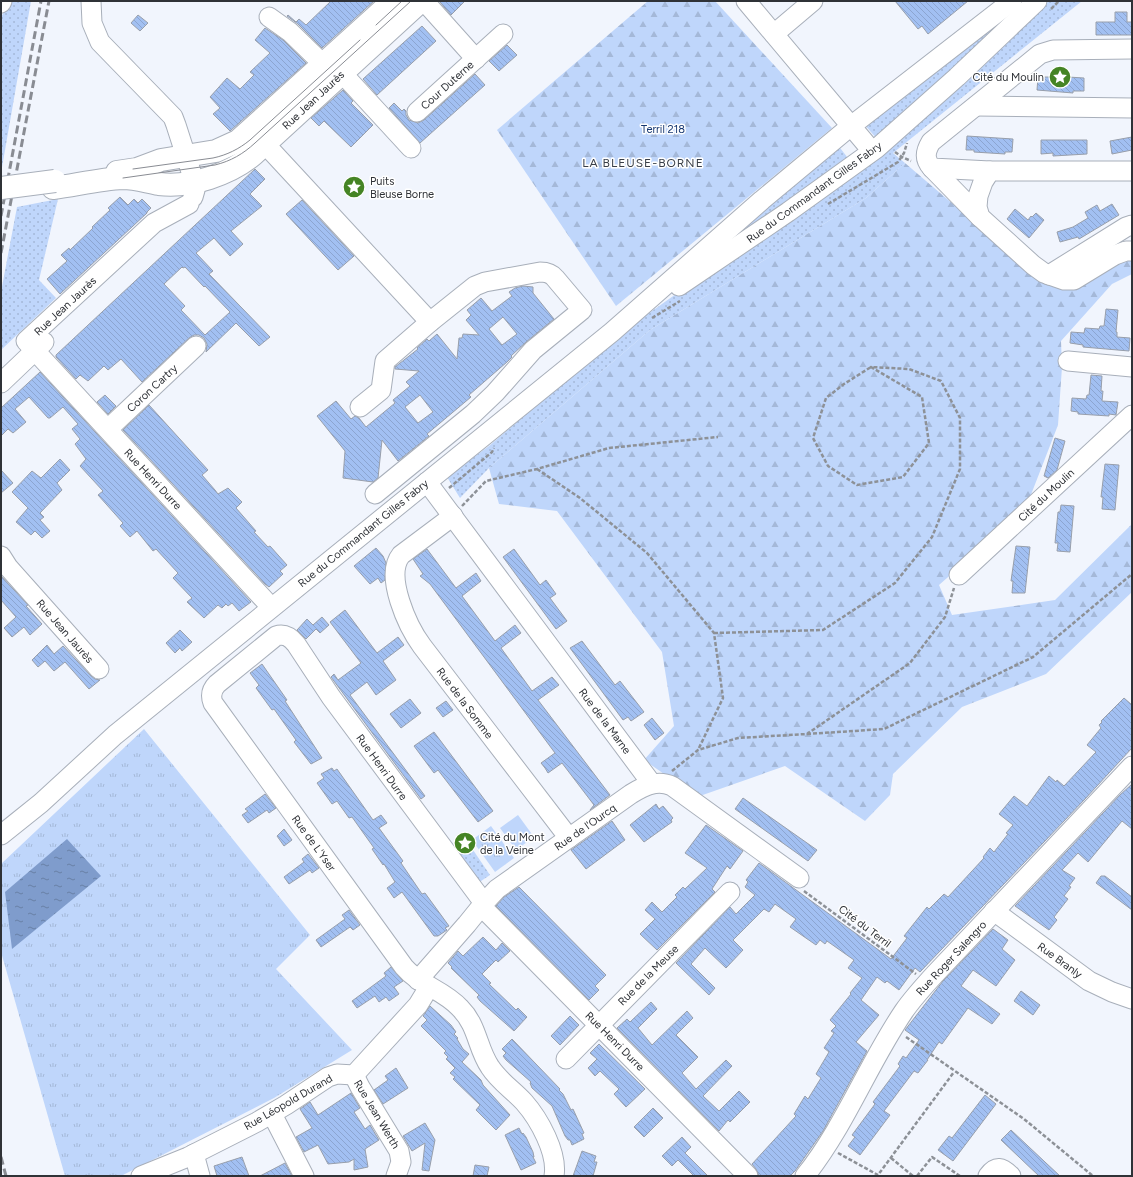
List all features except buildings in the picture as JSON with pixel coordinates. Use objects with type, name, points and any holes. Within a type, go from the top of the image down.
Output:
[{"type":"main road","name":"Rue Jean Jaurès","points":[[128,174],[165,184],[194,181],[218,175],[240,165],[265,144],[393,1]]},
{"type":"main road","name":"Rue Jean Jaurès","points":[[128,174],[158,160],[216,151],[238,142],[422,1]]},
{"type":"main road","points":[[1,196],[54,185],[128,174]]},
{"type":"main road","points":[[1,188],[54,185]]},
{"type":"street","points":[[91,1],[92,23],[100,42],[171,115],[176,125],[186,156]]},
{"type":"street","name":"Cour Duterne","points":[[422,1],[476,59]]},
{"type":"street","points":[[746,1],[872,151]]},
{"type":"street","points":[[774,34],[813,1]]},
{"type":"street","name":"Rue du Commandant Gilles Fabry","points":[[1,821],[115,735],[271,607],[433,489],[762,200],[851,126],[1012,1]]},
{"type":"street","name":"Rue du Commandant Gilles Fabry","points":[[612,332],[788,212],[872,151],[1042,6]]},
{"type":"street","points":[[269,17],[290,32],[333,69],[410,148]]},
{"type":"street","name":"Cour Duterne","points":[[417,112],[503,34]]},
{"type":"street","points":[[1132,49],[1053,50],[1044,52],[931,142],[927,149],[926,157],[932,168],[980,217],[1038,270],[1064,280],[1074,280],[1115,255],[1126,251],[1132,251]]},
{"type":"street","points":[[976,106],[1132,108]]},
{"type":"street","points":[[265,144],[430,322]]},
{"type":"street","name":"Rue Jean Jaurès","points":[[1,383],[172,222],[189,204],[194,196],[194,181],[186,156]]},
{"type":"street","points":[[932,168],[990,171],[1132,171]]},
{"type":"street","points":[[980,217],[977,207],[978,196],[983,182],[990,171]]},
{"type":"street","points":[[1049,275],[1126,227],[1132,225]]},
{"type":"street","points":[[360,407],[381,390],[385,361],[475,286],[485,282],[540,272],[552,275],[582,310],[533,350],[489,399],[473,414],[374,494]]},
{"type":"street","name":"Coron Cartry","points":[[108,430],[196,346]]},
{"type":"street","name":"Rue Henri Durre","points":[[35,351],[271,607]]},
{"type":"street","points":[[1068,361],[1132,368]]},
{"type":"street","name":"Cité du Moulin","points":[[959,575],[1132,415]]},
{"type":"street","name":"Rue de la Marne","points":[[433,489],[656,783]]},
{"type":"street","name":"Rue de la Somme","points":[[453,516],[401,555],[395,565],[397,591],[404,614],[415,635],[569,838]]},
{"type":"street","name":"Rue Jean Jaurès","points":[[1,556],[8,567],[99,669]]},
{"type":"street","name":"Rue Henri Durre","points":[[213,702],[212,693],[217,684],[269,641],[279,635],[287,636],[296,644],[331,697],[482,904],[748,1176]]},
{"type":"street","name":"Rue de L'Yser","points":[[213,702],[404,967],[423,983],[449,998],[464,1012],[474,1027],[489,1067],[523,1101],[536,1119],[551,1149],[555,1168],[554,1176]]},
{"type":"street","name":"Rue du Commandant Gilles Fabry","points":[[1,835],[41,803],[115,735]]},
{"type":"street","name":"Rue Roger Salengro","points":[[805,1176],[827,1146],[911,1001],[927,982],[1132,766]]},
{"type":"street","points":[[656,783],[669,785],[676,789],[799,878]]},
{"type":"street","name":"Rue de l'Ourcq","points":[[423,983],[482,904],[502,885],[630,794],[656,783]]},
{"type":"street","name":"Rue de la Meuse","points":[[566,1059],[730,892]]},
{"type":"street","name":"Rue Branly","points":[[994,911],[1089,981],[1112,992],[1132,999]]},
{"type":"street","points":[[354,1074],[418,1005],[423,983]]},
{"type":"street","name":"Rue Léopold Durand","points":[[141,1176],[194,1154],[272,1114],[328,1077],[337,1074],[354,1074]]},
{"type":"street","name":"Rue Jean Werth","points":[[354,1074],[399,1151],[401,1162],[396,1176]]},
{"type":"street","points":[[272,1114],[304,1176]]},
{"type":"street","points":[[194,1154],[200,1176]]},
{"type":"street","points":[[988,1176],[995,1169],[1001,1169],[1009,1174]]},
{"type":"path","points":[[1042,6],[1059,1]]},
{"type":"path","points":[[888,138],[891,149],[902,157],[932,168]]},
{"type":"path","points":[[825,206],[894,165],[902,157],[910,138]]},
{"type":"path","points":[[650,320],[686,297]]},
{"type":"path","points":[[714,633],[823,630],[895,583],[932,537],[960,469],[960,418],[941,381],[909,369],[871,368],[844,384],[826,398],[813,438],[828,466],[857,484],[902,477],[929,443],[922,397],[871,368]]},
{"type":"path","points":[[453,516],[486,481],[537,469],[609,448],[718,436]]},
{"type":"path","points":[[433,489],[492,452],[494,445]]},
{"type":"path","points":[[537,469],[580,498],[647,553],[714,633],[724,698],[698,750]]},
{"type":"path","points":[[656,783],[698,750],[738,738],[884,729],[1032,657],[1132,574]]},
{"type":"path","points":[[807,734],[910,662],[945,617],[959,575]]},
{"type":"path","name":"Cité du Terril","points":[[799,878],[803,890],[927,982]]},
{"type":"path","points":[[894,1028],[954,1072],[1024,1119],[1093,1176]]},
{"type":"path","points":[[827,1146],[878,1175],[954,1072]]},
{"type":"path","points":[[917,1176],[932,1157],[960,1176]]},
{"type":"path","points":[[891,1158],[913,1176]]},
{"type":"green space","points":[[11,1],[31,1],[1,173],[1,17]]},
{"type":"green space","name":"Terril 218","points":[[648,1],[715,1],[832,128],[616,306],[497,130]]},
{"type":"green space","points":[[1019,1],[1032,1],[878,140],[863,123]]},
{"type":"green space","points":[[1049,1],[1082,1],[893,153],[905,163],[866,198],[650,330],[489,468],[460,498],[447,477],[489,446],[604,348],[645,316],[700,277],[968,77]]},
{"type":"green space","points":[[837,144],[851,162],[715,254]]},
{"type":"green space","points":[[905,163],[1043,281],[1118,235],[1132,262],[1132,274],[1112,284],[1061,341],[1062,367],[1058,425],[1027,505],[939,585],[952,615],[1055,600],[1132,524],[1132,592],[1046,674],[962,707],[893,774],[890,795],[865,821],[785,766],[697,797],[644,760],[674,726],[662,652],[557,511],[499,504],[489,468],[650,330],[866,198]]},
{"type":"green space","points":[[58,199],[39,280],[56,298],[1,350],[1,292],[17,207]]},
{"type":"green space","points":[[144,729],[310,935],[276,969],[352,1050],[274,1098],[121,1176],[65,1176],[1,952],[1,864]]},
{"type":"green space","points":[[518,815],[534,837],[516,850],[500,828]]},
{"type":"green space","points":[[491,826],[514,858],[495,872],[472,840]]},
{"type":"green space","points":[[469,844],[490,875],[478,883],[456,854]]},
{"type":"water","points":[[67,839],[101,876],[12,949],[5,892]]},
{"type":"tram line","points":[[376,25],[402,1]]},
{"type":"tram line","points":[[123,178],[215,165],[232,159],[246,151],[411,1]]},
{"type":"tram line","points":[[133,169],[213,158],[237,149],[250,140],[360,40]]},
{"type":"railway","points":[[1,216],[41,1]]},
{"type":"railway","points":[[1,253],[49,1]]},
{"type":"railway","points":[[1,1157],[6,1176]]},
{"type":"place","name":"Cité du Moulin","points":[[1060,77]]},
{"type":"place","name":"Puits Bleuse Borne","points":[[354,187]]},
{"type":"place","name":"Cité du Mont de la Veine","points":[[465,843]]},
{"type":"district","name":"LA BLEUSE-BORNE","points":[[643,163]]}]
